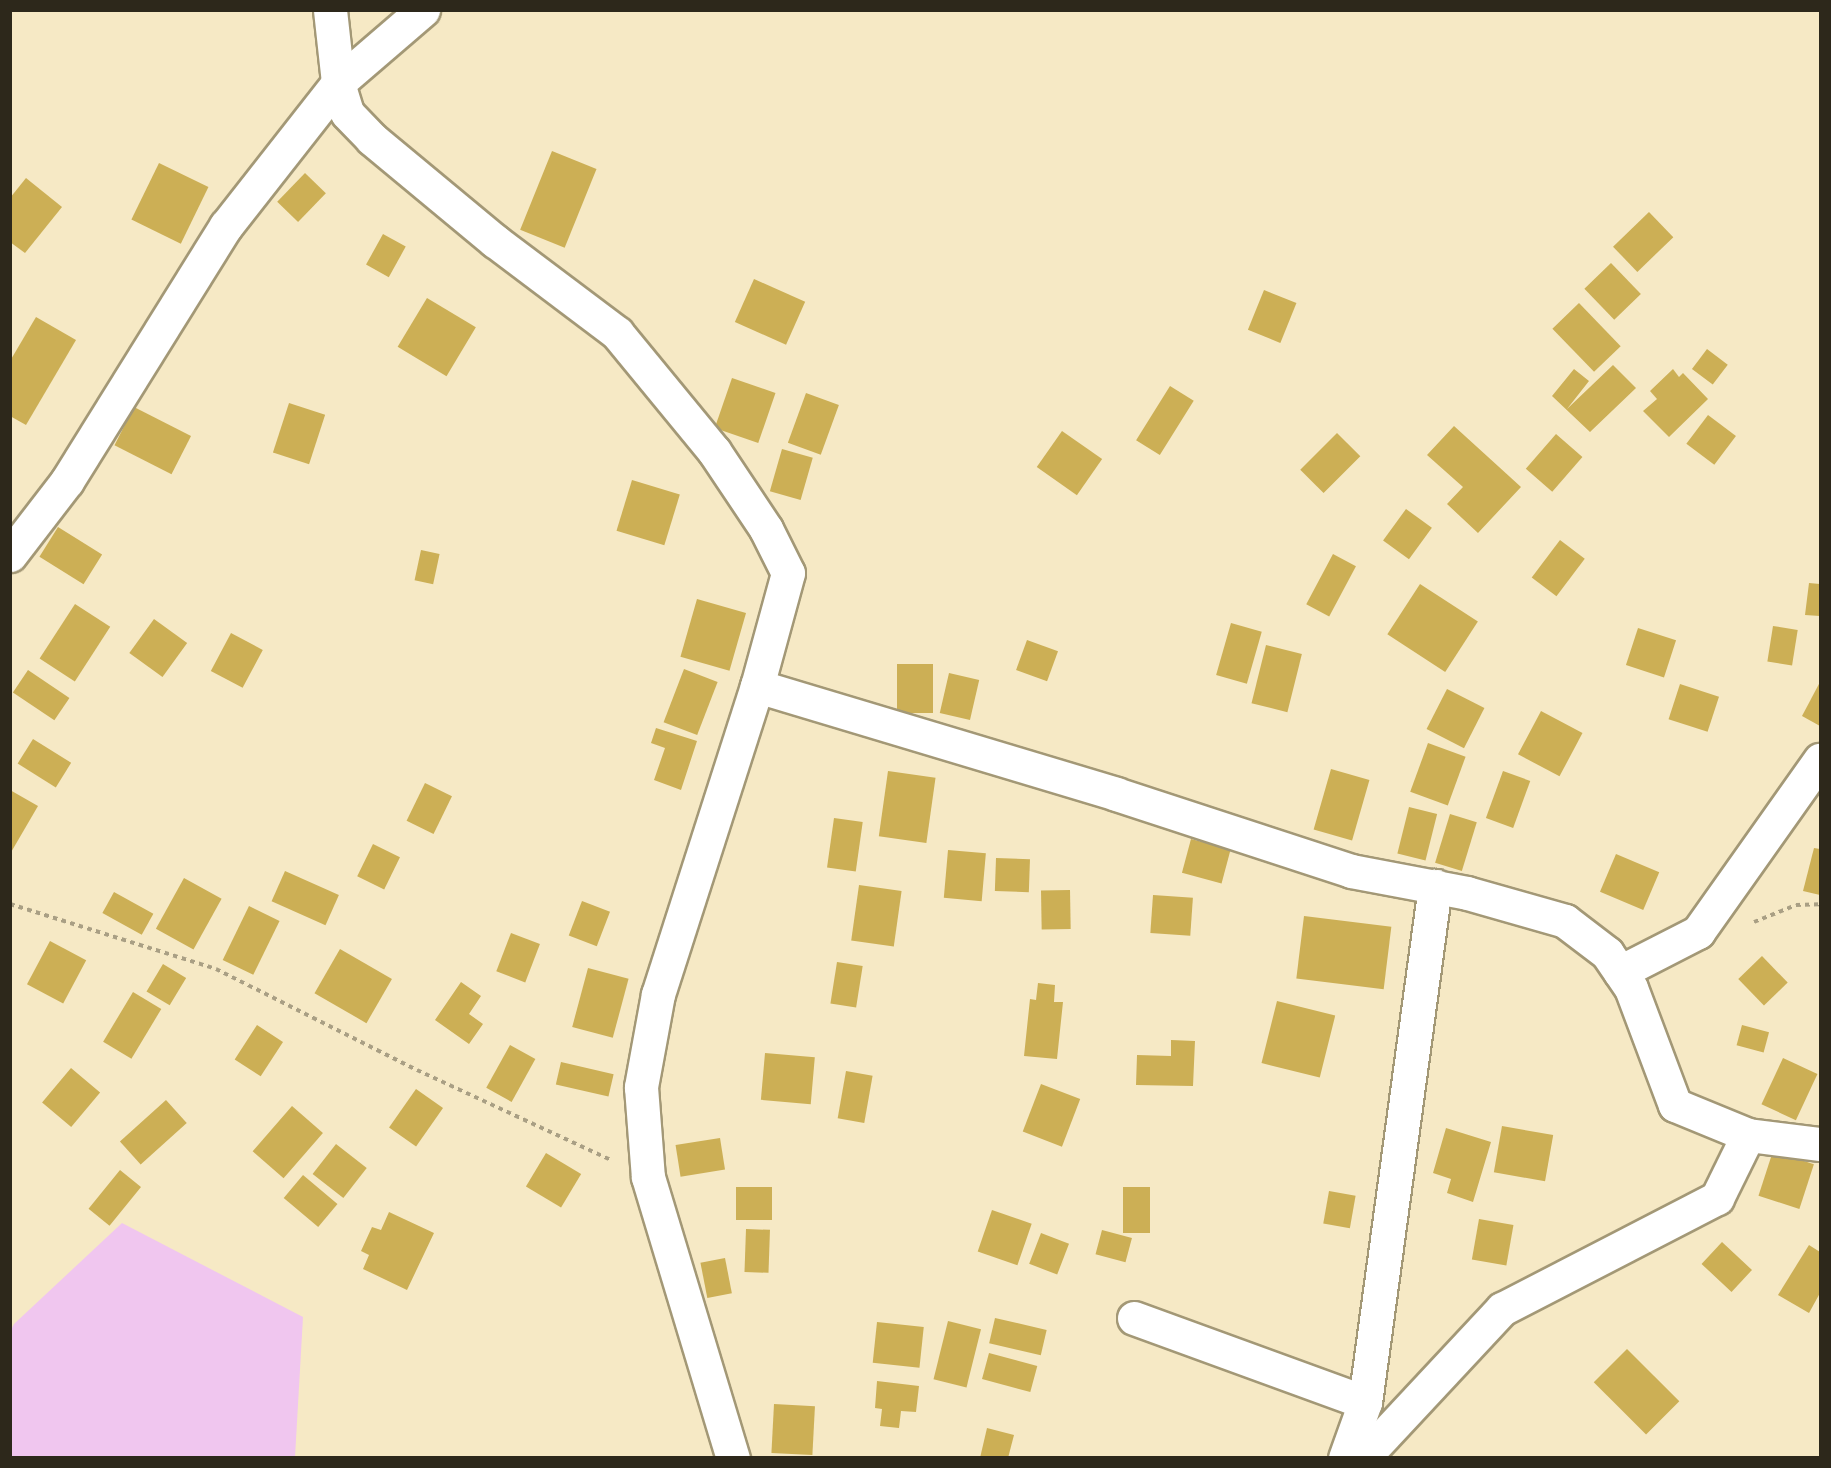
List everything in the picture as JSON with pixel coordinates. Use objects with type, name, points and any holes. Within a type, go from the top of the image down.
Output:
[{"type":"street","points":[[330,10],[338,83],[347,112],[372,139],[495,241],[618,333],[714,451],[766,529],[788,573],[758,686],[658,994],[641,1087],[648,1177],[733,1458]]},
{"type":"street","points":[[10,555],[67,481],[226,226],[338,83],[423,10]]},
{"type":"street","points":[[758,686],[1116,794],[1351,871],[1435,886],[1565,921],[1607,953],[1631,988],[1675,1105],[1748,1135],[1821,1144]]},
{"type":"street","points":[[1620,972],[1698,932],[1821,760]]},
{"type":"street","points":[[1345,1458],[1365,1401],[1435,886]]},
{"type":"street","points":[[1363,1458],[1502,1309],[1717,1198],[1748,1135]]},
{"type":"street","points":[[1134,1318],[1365,1401]]},
{"type":"path","points":[[1720,902],[1754,922],[1796,905],[1821,904]]},
{"type":"path","points":[[10,904],[216,969],[417,1070],[648,1177]]},
{"type":"shaded area","points":[[122,1223],[303,1317],[295,1457],[11,1457],[10,1332],[14,1324]]},
{"type":"building","points":[[552,151],[597,169],[565,248],[520,230]]},
{"type":"building","points":[[159,163],[208,187],[181,244],[131,220]]},
{"type":"building","points":[[305,173],[326,193],[298,222],[277,202]]},
{"type":"building","points":[[26,178],[62,207],[25,253],[10,242],[10,198]]},
{"type":"building","points":[[1649,212],[1673,237],[1637,272],[1613,247]]},
{"type":"building","points":[[383,234],[406,247],[389,277],[366,265]]},
{"type":"building","points":[[1611,263],[1641,294],[1614,320],[1584,289]]},
{"type":"building","points":[[754,279],[805,302],[786,345],[735,322]]},
{"type":"building","points":[[1264,290],[1296,303],[1280,343],[1248,330]]},
{"type":"building","points":[[427,298],[476,327],[447,376],[398,347]]},
{"type":"building","points":[[1579,303],[1621,346],[1594,372],[1552,329]]},
{"type":"building","points":[[36,317],[76,340],[26,425],[10,416],[10,361]]},
{"type":"building","points":[[1707,349],[1728,365],[1713,385],[1692,369]]},
{"type":"building","points":[[1613,365],[1636,388],[1590,432],[1552,396],[1574,369],[1589,381],[1567,409]]},
{"type":"building","points":[[1673,369],[1679,377],[1683,373],[1708,399],[1669,437],[1643,411],[1657,399],[1650,391]]},
{"type":"building","points":[[732,378],[775,393],[758,443],[715,428]]},
{"type":"building","points":[[1170,386],[1194,401],[1160,455],[1136,440]]},
{"type":"building","points":[[806,393],[839,405],[821,455],[788,443]]},
{"type":"building","points":[[289,403],[325,415],[309,464],[273,452]]},
{"type":"building","points":[[134,407],[191,436],[172,474],[114,445]]},
{"type":"building","points":[[1708,415],[1736,436],[1714,465],[1686,444]]},
{"type":"building","points":[[1454,426],[1521,487],[1478,533],[1447,504],[1463,487],[1427,455]]},
{"type":"building","points":[[1062,431],[1102,459],[1077,495],[1037,467]]},
{"type":"building","points":[[1337,433],[1360,456],[1324,493],[1300,470]]},
{"type":"building","points":[[1556,434],[1582,457],[1552,492],[1526,469]]},
{"type":"building","points":[[782,449],[813,458],[801,500],[770,491]]},
{"type":"building","points":[[632,480],[680,495],[664,545],[617,531]]},
{"type":"building","points":[[1406,509],[1432,528],[1409,559],[1383,541]]},
{"type":"building","points":[[58,527],[102,555],[84,584],[39,557]]},
{"type":"building","points":[[1560,540],[1585,559],[1556,596],[1532,578]]},
{"type":"building","points":[[421,550],[440,554],[433,584],[415,580]]},
{"type":"building","points":[[1333,554],[1356,566],[1329,617],[1306,604]]},
{"type":"building","points":[[1809,583],[1820,584],[1820,616],[1805,615]]},
{"type":"building","points":[[1420,584],[1478,622],[1445,672],[1387,634]]},
{"type":"building","points":[[697,599],[746,613],[729,671],[680,657]]},
{"type":"building","points":[[75,604],[110,627],[75,681],[40,659]]},
{"type":"building","points":[[154,619],[187,643],[162,677],[129,653]]},
{"type":"building","points":[[1231,623],[1262,632],[1247,684],[1216,675]]},
{"type":"building","points":[[1773,626],[1798,630],[1792,665],[1767,662]]},
{"type":"building","points":[[1638,628],[1676,640],[1664,677],[1626,665]]},
{"type":"building","points":[[231,633],[263,650],[243,688],[211,671]]},
{"type":"building","points":[[1027,640],[1058,651],[1047,681],[1016,670]]},
{"type":"building","points":[[1266,645],[1302,654],[1287,712],[1251,703]]},
{"type":"building","points":[[897,664],[933,664],[933,713],[897,713]]},
{"type":"building","points":[[684,669],[718,682],[697,735],[664,722]]},
{"type":"building","points":[[28,670],[69,698],[54,720],[13,692]]},
{"type":"building","points":[[949,673],[979,680],[970,720],[940,713]]},
{"type":"building","points":[[1820,682],[1820,726],[1802,716]]},
{"type":"building","points":[[1680,684],[1719,697],[1708,732],[1669,719]]},
{"type":"building","points":[[1447,689],[1484,708],[1464,748],[1427,729]]},
{"type":"building","points":[[1541,711],[1582,733],[1559,776],[1518,754]]},
{"type":"building","points":[[656,728],[697,741],[681,790],[654,780],[665,748],[651,743]]},
{"type":"building","points":[[33,739],[71,763],[56,787],[18,764]]},
{"type":"building","points":[[1428,743],[1466,757],[1448,806],[1410,792]]},
{"type":"building","points":[[1331,769],[1369,780],[1352,841],[1314,830]]},
{"type":"building","points":[[888,771],[936,778],[926,843],[879,836]]},
{"type":"building","points":[[1503,771],[1530,781],[1513,828],[1486,818]]},
{"type":"building","points":[[425,783],[452,796],[434,834],[407,821]]},
{"type":"building","points":[[10,790],[38,806],[10,854]]},
{"type":"building","points":[[1409,807],[1437,814],[1426,861],[1397,854]]},
{"type":"building","points":[[1450,814],[1477,822],[1462,871],[1435,863]]},
{"type":"building","points":[[834,818],[863,822],[856,872],[827,868]]},
{"type":"building","points":[[1191,839],[1231,850],[1222,883],[1182,873]]},
{"type":"building","points":[[373,844],[400,857],[384,890],[357,876]]},
{"type":"building","points":[[1814,848],[1820,849],[1820,895],[1803,891]]},
{"type":"building","points":[[948,850],[986,853],[982,901],[944,898]]},
{"type":"building","points":[[1616,854],[1659,872],[1643,910],[1600,892]]},
{"type":"building","points":[[996,858],[1030,859],[1029,892],[995,891]]},
{"type":"building","points":[[285,871],[339,895],[325,925],[272,901]]},
{"type":"building","points":[[184,878],[222,899],[193,950],[156,929]]},
{"type":"building","points":[[859,885],[902,891],[894,946],[851,940]]},
{"type":"building","points":[[1070,890],[1071,929],[1042,930],[1041,891]]},
{"type":"building","points":[[114,892],[153,914],[142,935],[102,913]]},
{"type":"building","points":[[1153,895],[1193,898],[1190,936],[1150,933]]},
{"type":"building","points":[[582,901],[610,912],[597,946],[569,936]]},
{"type":"building","points":[[249,906],[280,921],[253,975],[223,960]]},
{"type":"building","points":[[1304,916],[1391,927],[1384,989],[1296,979]]},
{"type":"building","points":[[511,933],[540,944],[525,982],[496,971]]},
{"type":"building","points":[[50,941],[86,960],[63,1004],[27,984]]},
{"type":"building","points":[[340,949],[392,979],[366,1023],[314,993]]},
{"type":"building","points":[[1762,956],[1788,983],[1764,1006],[1738,979]]},
{"type":"building","points":[[837,962],[863,966],[856,1008],[830,1003]]},
{"type":"building","points":[[163,964],[186,978],[170,1005],[147,991]]},
{"type":"building","points":[[588,968],[629,979],[613,1038],[572,1027]]},
{"type":"building","points":[[461,982],[481,996],[469,1014],[483,1024],[469,1044],[435,1020]]},
{"type":"building","points":[[1038,983],[1055,985],[1054,1002],[1063,1002],[1057,1059],[1024,1056],[1030,999],[1036,1000]]},
{"type":"building","points":[[133,992],[161,1009],[131,1059],[103,1042]]},
{"type":"building","points":[[1277,1001],[1335,1016],[1320,1078],[1262,1063]]},
{"type":"building","points":[[257,1025],[283,1042],[261,1076],[235,1059]]},
{"type":"building","points":[[1742,1025],[1769,1032],[1764,1053],[1737,1045]]},
{"type":"building","points":[[1171,1040],[1195,1041],[1193,1086],[1136,1085],[1137,1055],[1171,1056]]},
{"type":"building","points":[[510,1045],[535,1059],[512,1102],[486,1088]]},
{"type":"building","points":[[765,1053],[815,1057],[811,1104],[761,1100]]},
{"type":"building","points":[[1783,1058],[1817,1074],[1796,1120],[1761,1104]]},
{"type":"building","points":[[561,1062],[614,1074],[608,1097],[556,1084]]},
{"type":"building","points":[[71,1068],[100,1092],[71,1127],[42,1102]]},
{"type":"building","points":[[846,1071],[873,1076],[864,1123],[838,1118]]},
{"type":"building","points":[[1041,1084],[1080,1099],[1062,1147],[1023,1132]]},
{"type":"building","points":[[416,1089],[443,1108],[416,1146],[389,1128]]},
{"type":"building","points":[[166,1100],[187,1123],[141,1165],[120,1141]]},
{"type":"building","points":[[292,1106],[323,1133],[284,1178],[253,1151]]},
{"type":"building","points":[[1502,1126],[1553,1135],[1545,1181],[1494,1172]]},
{"type":"building","points":[[1446,1128],[1491,1142],[1473,1202],[1447,1193],[1451,1179],[1433,1173]]},
{"type":"building","points":[[720,1138],[725,1170],[681,1177],[676,1145]]},
{"type":"building","points":[[336,1144],[367,1168],[343,1198],[313,1174]]},
{"type":"building","points":[[1773,1151],[1814,1164],[1799,1209],[1758,1196]]},
{"type":"building","points":[[546,1153],[581,1174],[561,1208],[526,1186]]},
{"type":"building","points":[[120,1170],[141,1187],[110,1226],[89,1209]]},
{"type":"building","points":[[303,1175],[337,1204],[318,1227],[284,1198]]},
{"type":"building","points":[[736,1187],[772,1187],[772,1220],[736,1220]]},
{"type":"building","points":[[1123,1187],[1150,1187],[1150,1233],[1123,1233]]},
{"type":"building","points":[[1329,1191],[1356,1196],[1350,1228],[1323,1223]]},
{"type":"building","points":[[992,1210],[1032,1224],[1017,1265],[978,1252]]},
{"type":"building","points":[[389,1212],[434,1233],[407,1290],[363,1269],[369,1255],[361,1251],[372,1227],[381,1230]]},
{"type":"building","points":[[1479,1219],[1513,1225],[1506,1265],[1472,1259]]},
{"type":"building","points":[[746,1229],[770,1230],[768,1273],[744,1272]]},
{"type":"building","points":[[1102,1230],[1132,1238],[1125,1262],[1096,1254]]},
{"type":"building","points":[[1041,1233],[1069,1244],[1057,1275],[1029,1264]]},
{"type":"building","points":[[1722,1242],[1752,1270],[1732,1292],[1702,1264]]},
{"type":"building","points":[[1809,1245],[1820,1252],[1820,1293],[1809,1313],[1778,1295]]},
{"type":"building","points":[[725,1258],[732,1293],[707,1298],[700,1263]]},
{"type":"building","points":[[995,1318],[1047,1330],[1041,1355],[989,1343]]},
{"type":"building","points":[[948,1321],[981,1329],[966,1387],[933,1379]]},
{"type":"building","points":[[877,1322],[924,1327],[919,1368],[873,1363]]},
{"type":"building","points":[[1627,1349],[1679,1401],[1646,1435],[1594,1382]]},
{"type":"building","points":[[989,1353],[1037,1366],[1030,1392],[982,1379]]},
{"type":"building","points":[[877,1381],[919,1386],[916,1412],[901,1411],[899,1428],[880,1426],[882,1409],[875,1408]]},
{"type":"building","points":[[774,1404],[815,1406],[812,1455],[771,1453]]},
{"type":"building","points":[[987,1428],[1014,1435],[1008,1458],[980,1458]]}]
